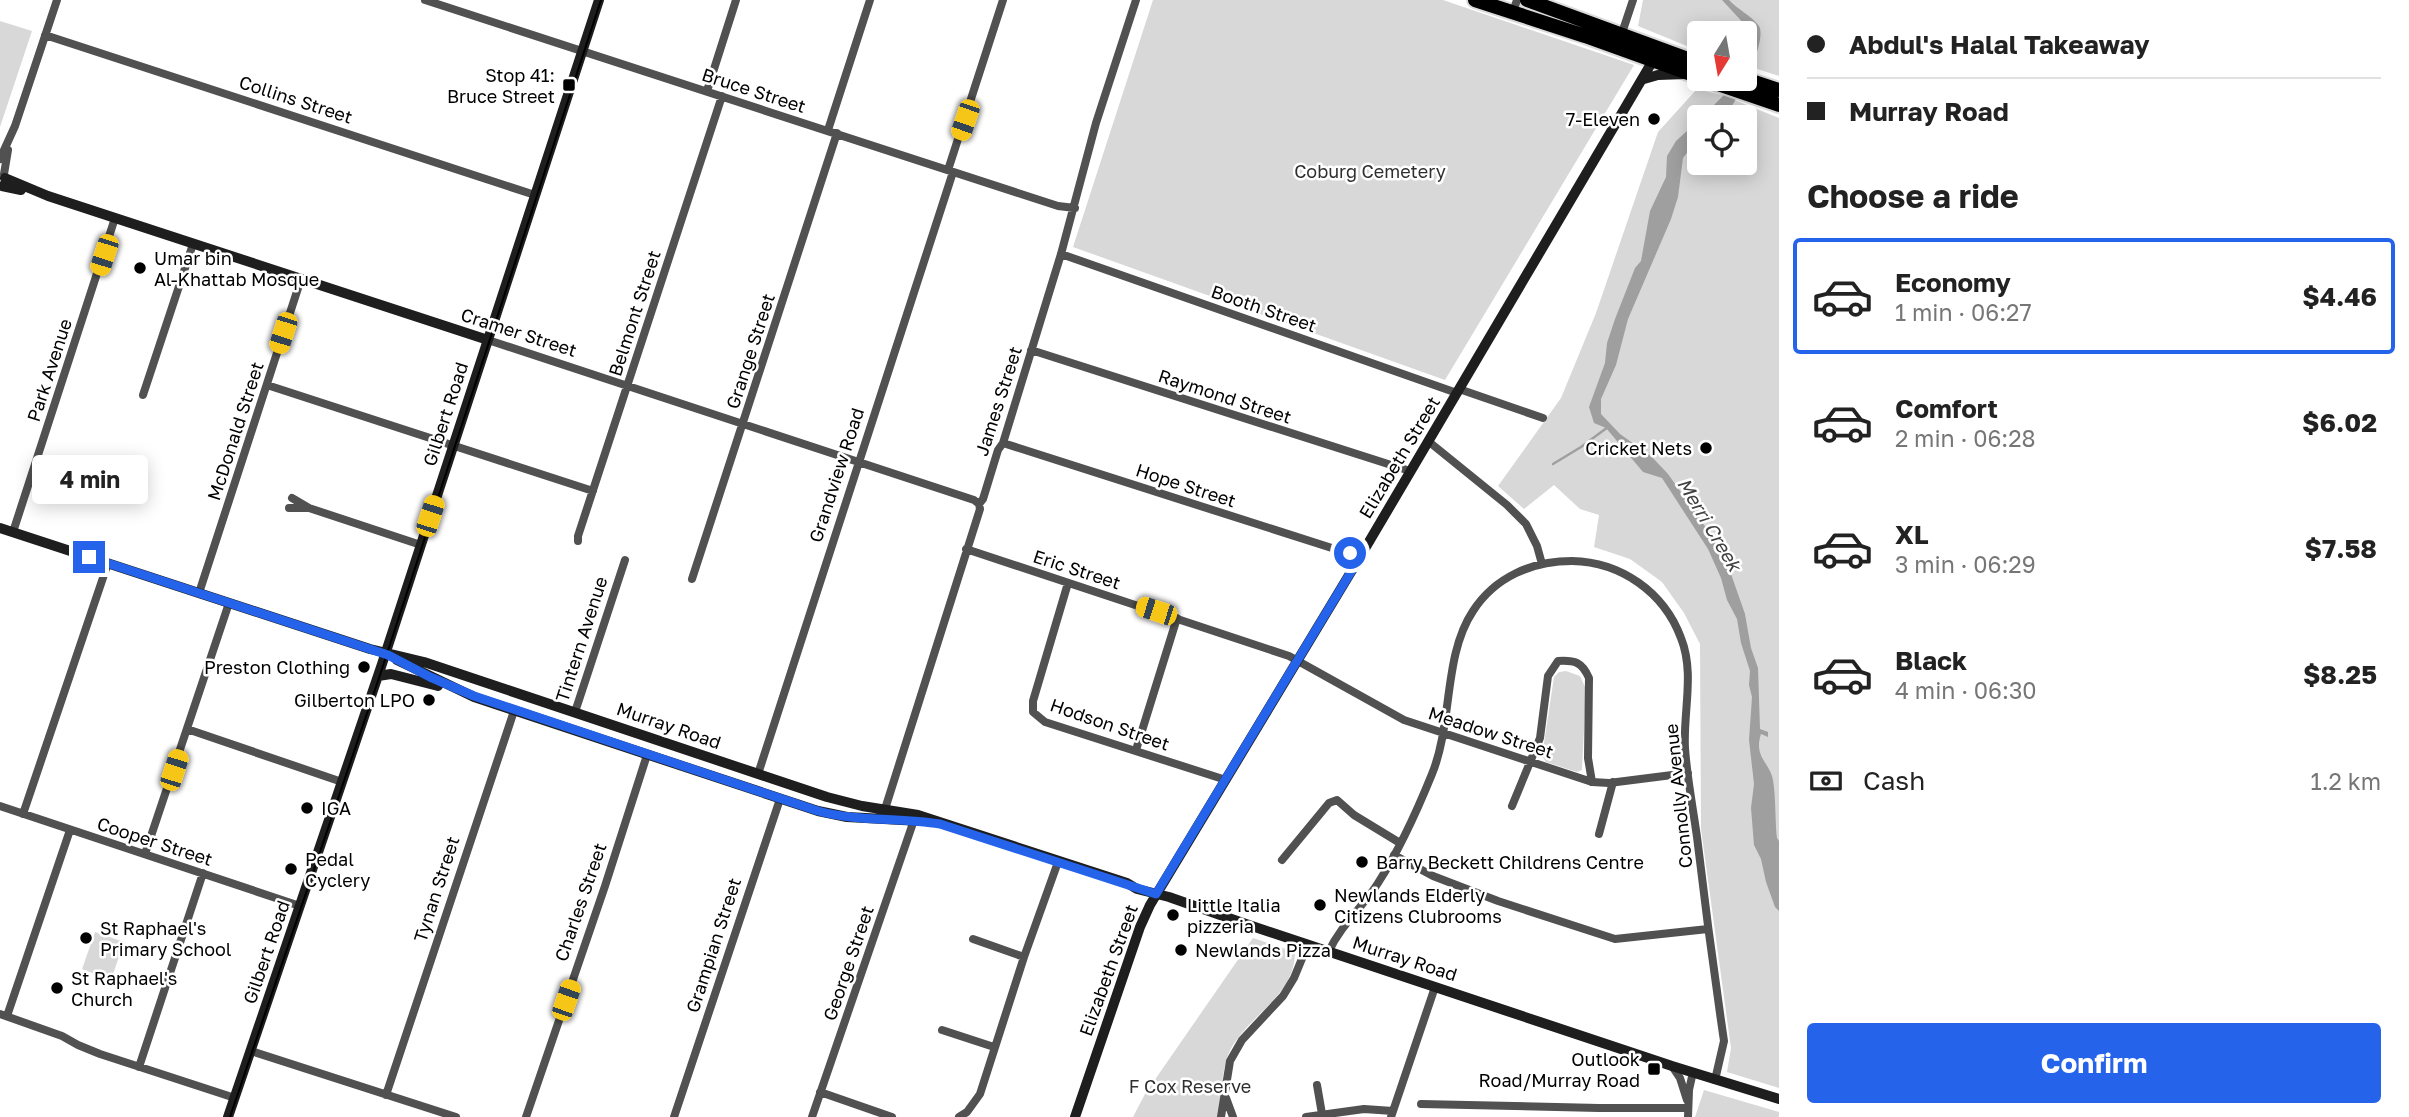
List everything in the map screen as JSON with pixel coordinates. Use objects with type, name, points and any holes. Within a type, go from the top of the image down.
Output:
[{"type":"highway","points":[[1475,0],[1515,6],[1657,54]]},
{"type":"highway","points":[[1527,0],[1622,33],[1687,68]]},
{"type":"highway","points":[[1769,92],[1779,104]]},
{"type":"main road","name":"Gilbert Road","points":[[229,1117],[387,654],[599,0]]},
{"type":"main road","name":"Elizabeth Street","points":[[1075,1117],[1140,927],[1156,894],[1360,557],[1657,54]]},
{"type":"main road","points":[[1644,79],[1658,75],[1687,74]]},
{"type":"main road","name":"Cramer Street","points":[[2,179],[488,340]]},
{"type":"main road","name":"Murray Road","points":[[0,528],[387,654],[424,662],[844,802],[918,815],[1672,1066],[1779,1099]]},
{"type":"main road","name":"Murray Road","points":[[387,654],[430,677],[514,711],[780,799],[833,815],[940,824]]},
{"type":"main road","points":[[378,676],[400,676],[474,696]]},
{"type":"main road","name":"Tynan Street","points":[[514,711],[520,694]]},
{"type":"main road","name":"Tintern Avenue","points":[[569,729],[575,712]]},
{"type":"main road","name":"Charles Street","points":[[647,755],[653,738]]},
{"type":"main road","name":"Grandview Road","points":[[752,789],[758,774]]},
{"type":"main road","name":"Grampian Street","points":[[780,799],[785,783]]},
{"type":"street","points":[[0,159],[9,141],[57,0]]},
{"type":"street","name":"Bruce Street","points":[[425,0],[1058,206],[1075,208]]},
{"type":"street","points":[[707,91],[736,0]]},
{"type":"street","points":[[828,130],[870,0]]},
{"type":"street","name":"Grandview Road","points":[[758,774],[860,461],[1003,0]]},
{"type":"street","name":"James Street","points":[[885,809],[980,509],[979,504],[1003,443],[1075,208],[1096,122],[1136,0]]},
{"type":"street","points":[[1622,33],[1633,0]]},
{"type":"street","name":"Collins Street","points":[[45,35],[535,195]]},
{"type":"street","name":"Belmont Street","points":[[578,541],[722,96]]},
{"type":"street","name":"Grange Street","points":[[692,579],[837,133]]},
{"type":"street","points":[[2,179],[9,141]]},
{"type":"street","name":"Park Avenue","points":[[13,532],[115,218]]},
{"type":"street","points":[[143,395],[193,244]]},
{"type":"street","name":"Booth Street","points":[[1061,254],[1543,418]]},
{"type":"street","name":"McDonald Street","points":[[198,593],[301,279]]},
{"type":"street","name":"Cramer Street","points":[[488,340],[860,461],[979,504]]},
{"type":"street","name":"Raymond Street","points":[[1031,350],[1410,471]]},
{"type":"street","points":[[267,385],[593,491]]},
{"type":"street","points":[[1428,441],[1507,505],[1526,524],[1542,564]]},
{"type":"street","name":"Hope Street","points":[[1003,443],[1360,557]]},
{"type":"street","points":[[292,498],[309,509]]},
{"type":"street","points":[[289,508],[309,509],[421,545]]},
{"type":"street","name":"Eric Street","points":[[967,549],[1287,655],[1297,662]]},
{"type":"street","name":"Tintern Avenue","points":[[575,712],[625,560]]},
{"type":"street","name":"Connolly Avenue","points":[[1329,951],[1336,936],[1378,884],[1414,816],[1434,770],[1444,733],[1460,637],[1473,611],[1492,588],[1522,569],[1542,564],[1587,561],[1618,570],[1649,590],[1661,603],[1681,638],[1689,673],[1685,710],[1688,773],[1724,1041],[1716,1080]]},
{"type":"street","points":[[23,814],[108,563]]},
{"type":"street","name":"Hodson Street","points":[[1068,583],[1033,701],[1033,712],[1045,722],[1226,780]]},
{"type":"street","points":[[145,854],[229,603]]},
{"type":"street","points":[[1136,750],[1177,618]]},
{"type":"street","points":[[1512,806],[1540,738],[1546,708],[1548,676],[1558,661],[1574,660],[1584,667],[1589,678],[1588,758],[1592,782]]},
{"type":"street","name":"Meadow Street","points":[[1297,662],[1404,720],[1592,782],[1688,773]]},
{"type":"street","name":"Tynan Street","points":[[386,1095],[514,711]]},
{"type":"street","points":[[187,729],[342,782]]},
{"type":"street","name":"Charles Street","points":[[526,1117],[647,755]]},
{"type":"street","points":[[1599,834],[1614,782]]},
{"type":"street","name":"Grampian Street","points":[[674,1117],[780,799]]},
{"type":"street","points":[[1282,860],[1329,803],[1337,800],[1354,815],[1400,843]]},
{"type":"street","name":"Cooper Street","points":[[0,806],[300,906]]},
{"type":"street","name":"George Street","points":[[812,1117],[914,820]]},
{"type":"street","points":[[70,830],[3,1015],[46,1029],[78,1045],[139,1067],[235,1098]]},
{"type":"street","points":[[1394,855],[1433,876],[1498,901],[1615,939],[1708,929]]},
{"type":"street","points":[[959,1117],[967,1112],[980,1094],[1024,957],[1059,862]]},
{"type":"street","points":[[139,1067],[203,873]]},
{"type":"street","points":[[973,939],[1024,957]]},
{"type":"street","points":[[1221,1117],[1226,1070],[1235,1051],[1253,1027],[1283,996],[1294,978],[1308,944]]},
{"type":"street","points":[[1306,1117],[1364,1109],[1392,1114],[1435,987]]},
{"type":"street","points":[[942,1030],[994,1047]]},
{"type":"street","points":[[251,1051],[456,1117]]},
{"type":"street","points":[[1672,1066],[1680,1078],[1687,1109]]},
{"type":"street","points":[[1687,1109],[1693,1072]]},
{"type":"street","points":[[1317,1085],[1322,1114]]},
{"type":"street","points":[[1225,1091],[1227,1106],[1233,1117]]},
{"type":"street","points":[[820,1092],[892,1117]]},
{"type":"street","points":[[1420,1104],[1599,1113],[1687,1109]]},
{"type":"green space","name":"Coburg Cemetery","points":[[1153,0],[1443,0],[1634,65],[1445,380],[1073,247]]},
{"type":"green space","points":[[1643,0],[1779,0],[1779,76],[1757,69],[1757,21],[1687,21],[1687,46],[1638,26]]},
{"type":"green space","points":[[0,21],[32,31],[0,127]]},
{"type":"green space","points":[[1695,91],[1722,95],[1747,105],[1687,105],[1687,175],[1757,175],[1757,109],[1779,118],[1779,1088],[1727,1072],[1731,1048],[1701,829],[1700,644],[1684,613],[1662,582],[1630,559],[1594,547],[1599,515],[1580,509],[1554,485],[1524,509],[1498,486],[1561,398],[1596,313],[1658,132]]},
{"type":"green space","points":[[1566,671],[1580,676],[1586,689],[1582,770],[1577,772],[1546,762],[1542,756],[1554,677],[1559,672]]},
{"type":"green space","points":[[95,932],[124,942],[111,980],[82,969]]},
{"type":"green space","name":"F Cox Reserve","points":[[1253,938],[1295,952],[1293,966],[1281,991],[1243,1031],[1230,1051],[1224,1069],[1218,1117],[1133,1117],[1145,1094]]},
{"type":"green space","points":[[1704,1090],[1779,1112],[1779,1117],[1695,1117]]},
{"type":"shaded area","points":[[1722,0],[1729,0],[1754,21],[1741,21]]},
{"type":"shaded area","points":[[1757,24],[1761,34],[1757,52]]},
{"type":"shaded area","points":[[1725,91],[1740,91],[1732,105],[1714,105]]},
{"type":"shaded area","points":[[1687,131],[1687,153],[1683,158],[1678,197],[1628,319],[1616,365],[1601,399],[1601,414],[1620,434],[1651,456],[1668,474],[1714,539],[1731,574],[1745,614],[1751,648],[1758,668],[1760,729],[1768,732],[1768,737],[1761,734],[1759,747],[1772,776],[1774,789],[1779,841],[1779,911],[1775,907],[1761,859],[1754,845],[1751,808],[1754,784],[1749,740],[1752,697],[1750,671],[1737,619],[1708,549],[1662,478],[1643,472],[1606,428],[1594,423],[1589,407],[1605,363],[1607,343],[1615,319],[1635,268],[1641,261],[1650,211],[1666,177],[1667,156],[1676,141]]},
{"type":"waterway","points":[[1553,464],[1608,427]]},
{"type":"tram line","points":[[230,1117],[380,675],[601,0]]},
{"type":"place","name":"Stop 41: Bruce Street","points":[[569,85]]},
{"type":"place","name":"7-Eleven","points":[[1654,119]]},
{"type":"place","name":"Umar bin Al-Khattab Mosque","points":[[140,268]]},
{"type":"place","name":"Cricket Nets","points":[[1706,448]]},
{"type":"place","name":"Preston Clothing","points":[[364,667]]},
{"type":"place","name":"Gilberton LPO","points":[[429,700]]},
{"type":"place","name":"IGA","points":[[307,808]]},
{"type":"place","name":"Barry Beckett Childrens Centre","points":[[1362,862]]},
{"type":"place","name":"Pedal Cyclery","points":[[291,869]]},
{"type":"place","name":"Newlands Elderly Citizens Clubrooms","points":[[1320,905]]},
{"type":"place","name":"Little Italia pizzeria","points":[[1173,915]]},
{"type":"place","name":"St Raphael's Primary School","points":[[86,938]]},
{"type":"place","name":"Newlands Pizza","points":[[1181,950]]},
{"type":"place","name":"St Raphael's Church","points":[[57,988]]},
{"type":"place","name":"Outlook Road/Murray Road","points":[[1654,1069]]},
{"type":"route","points":[[89,557],[388,655],[430,677],[529,716],[818,811],[847,817],[940,824],[1156,894],[1360,557],[1350,553]]},
{"type":"water label","name":"Merri Creek","points":[[1710,524]]}]
